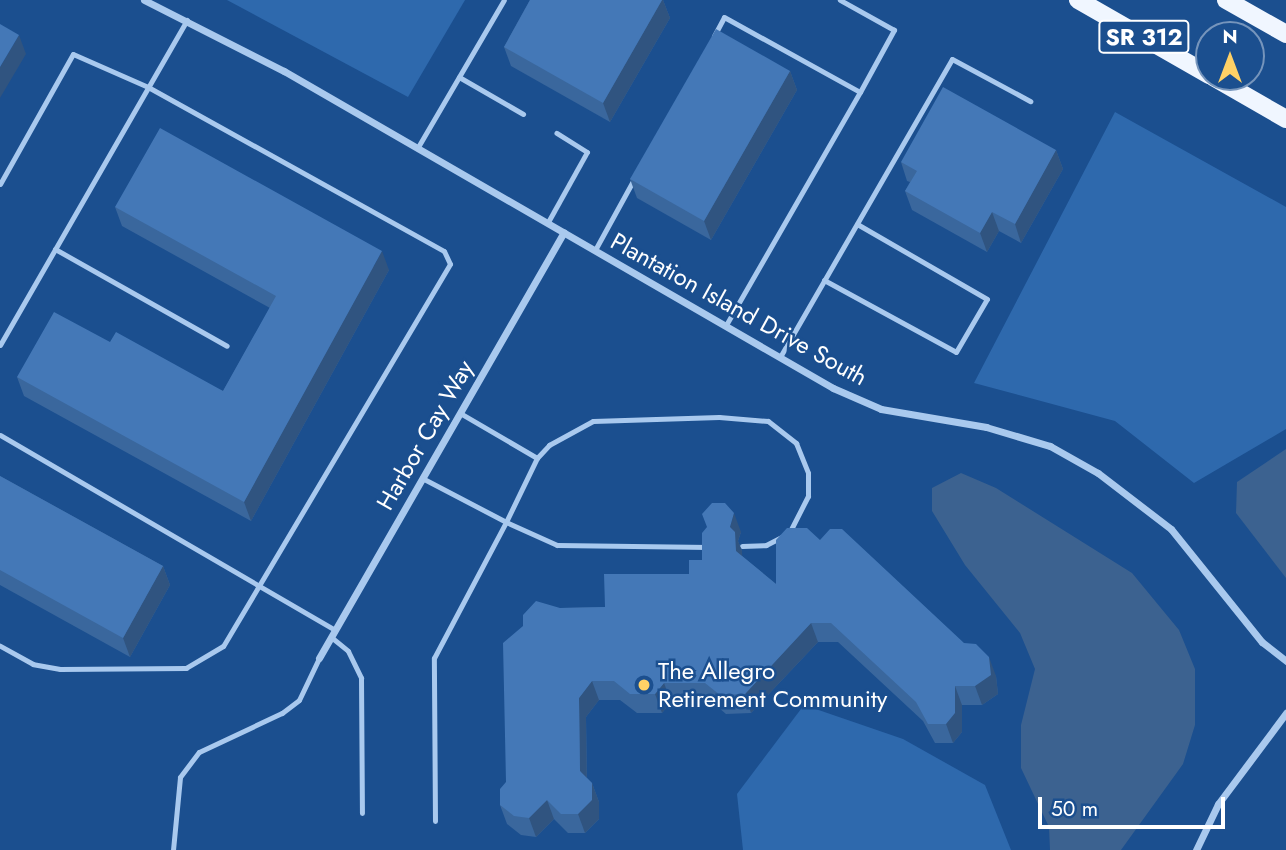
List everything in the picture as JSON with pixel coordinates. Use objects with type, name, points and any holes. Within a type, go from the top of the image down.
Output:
[{"type":"main road","name":"SR 312","points":[[1078,0],[1195,67]]},
{"type":"main road","points":[[1226,0],[1286,34]]},
{"type":"main road","name":"SR 312","points":[[1237,91],[1286,119]]},
{"type":"street","name":"Plantation Island Drive South","points":[[144,0],[188,19],[418,147],[780,357],[881,409],[985,427],[1050,446],[1098,473],[1171,529],[1262,642],[1286,661]]},
{"type":"street","name":"Harbor Cay Way","points":[[319,658],[564,232]]},
{"type":"street","points":[[1196,850],[1218,804],[1286,713]]},
{"type":"lane","points":[[418,147],[504,0]]},
{"type":"lane","points":[[726,325],[894,30],[840,0]]},
{"type":"lane","points":[[710,42],[724,17],[860,92]]},
{"type":"lane","points":[[0,345],[188,19]]},
{"type":"lane","points":[[0,184],[73,54],[148,87],[444,251],[450,264],[262,587],[223,646],[186,668],[60,669],[33,664],[0,646]]},
{"type":"lane","points":[[780,357],[952,59],[1030,101]]},
{"type":"lane","points":[[459,77],[523,114]]},
{"type":"lane","points":[[548,222],[587,152],[555,133]]},
{"type":"lane","points":[[595,250],[636,176]]},
{"type":"lane","points":[[824,280],[956,352],[987,299],[857,224]]},
{"type":"lane","points":[[55,249],[228,346]]},
{"type":"lane","points":[[460,413],[537,458]]},
{"type":"lane","points":[[435,821],[434,658],[537,458],[549,445],[593,421],[719,417],[768,421],[796,443],[808,473],[808,496],[795,527],[779,539],[742,546]]},
{"type":"lane","points":[[0,435],[262,587],[333,633],[348,651],[361,678],[362,813]]},
{"type":"lane","points":[[422,478],[557,545],[709,547]]},
{"type":"lane","points":[[173,850],[180,777],[199,751],[299,700],[319,658]]},
{"type":"shaded area","points":[[227,0],[465,0],[408,97]]},
{"type":"shaded area","points":[[1115,112],[1286,207],[1286,429],[1194,483],[1115,421],[974,383]]},
{"type":"shaded area","points":[[1286,449],[1286,578],[1236,513],[1237,482]]},
{"type":"shaded area","points":[[961,473],[996,488],[1132,573],[1179,630],[1195,669],[1195,725],[1183,764],[1121,850],[1050,850],[1049,827],[1021,768],[1021,725],[1035,669],[1020,633],[965,565],[932,511],[932,488]]},
{"type":"shaded area","points":[[804,705],[903,739],[985,785],[1011,850],[743,850],[737,794]]},
{"type":"building","points":[[530,0],[662,0],[603,103],[504,47]]},
{"type":"building","points":[[0,24],[19,35],[0,67]]},
{"type":"building","points":[[716,29],[790,71],[704,221],[630,179]]},
{"type":"building","points":[[943,87],[1056,150],[1015,224],[992,212],[980,233],[905,191],[917,171],[901,162]]},
{"type":"building","points":[[160,128],[382,251],[244,502],[17,377],[54,312],[110,342],[116,332],[223,391],[276,296],[115,207]]},
{"type":"building","points":[[0,476],[163,566],[123,638],[0,570]]},
{"type":"building","name":"The Allegro Retirement Community","points":[[712,503],[725,503],[734,513],[730,527],[735,532],[736,551],[776,584],[776,540],[787,528],[807,528],[820,540],[830,529],[842,529],[964,643],[976,644],[989,657],[991,675],[975,686],[955,686],[955,713],[946,724],[928,724],[916,702],[831,623],[811,623],[745,694],[720,695],[705,683],[664,683],[655,694],[630,694],[614,681],[592,681],[579,698],[580,771],[592,783],[592,800],[578,814],[561,814],[547,800],[529,818],[514,816],[500,805],[500,789],[506,782],[503,643],[523,626],[523,615],[536,601],[560,608],[605,607],[604,574],[689,574],[689,560],[702,560],[702,533],[707,527],[702,514]]},
{"type":"place","name":"The Allegro Retirement Community","points":[[644,685]]}]
